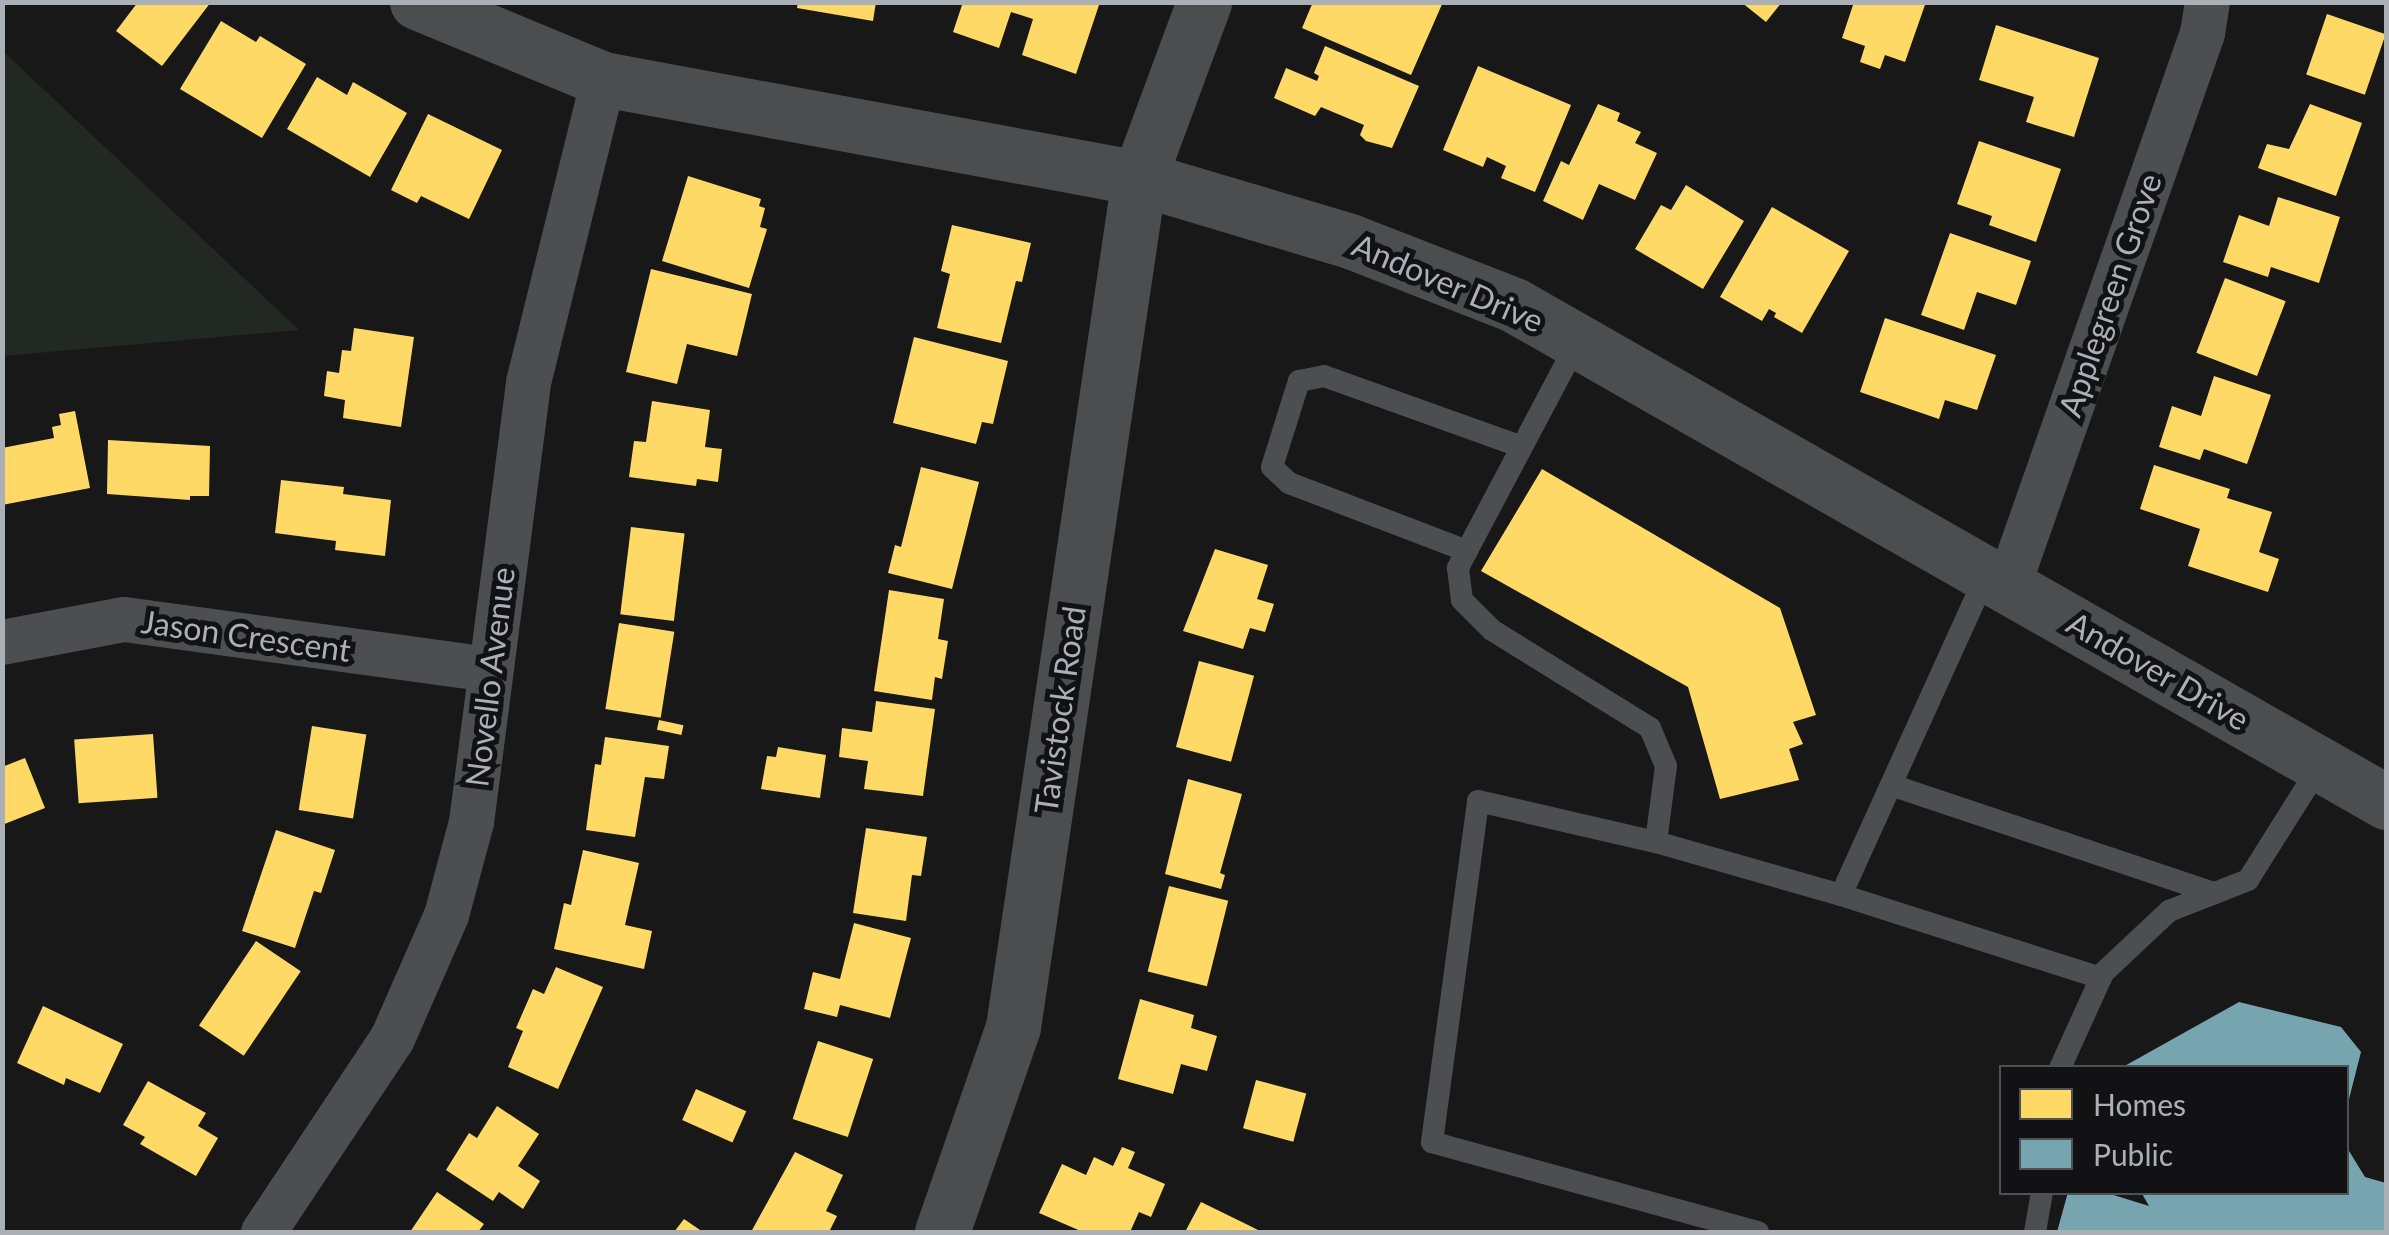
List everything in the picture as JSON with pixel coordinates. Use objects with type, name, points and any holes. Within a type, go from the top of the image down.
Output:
[{"type":"street","name":"Andover Drive","points":[[417,2],[604,79],[1138,178],[1350,240],[1514,304],[2386,802]]},
{"type":"street","name":"Tavistock Road","points":[[942,1232],[1014,1027],[1138,178],[1204,2]]},
{"type":"street","name":"Applegreen Grove","points":[[1997,579],[2202,33],[2206,2]]},
{"type":"street","name":"Novello Avenue","points":[[262,1232],[392,1038],[446,915],[471,822],[528,382],[604,79]]},
{"type":"street","name":"Jason Crescent","points":[[2,642],[124,619],[491,669]]},
{"type":"lane","points":[[1578,341],[1458,568],[1462,600],[1492,630],[1650,728],[1666,766],[1656,842]]},
{"type":"lane","points":[[1467,551],[1289,483],[1272,467],[1299,381],[1324,376],[1522,447]]},
{"type":"lane","points":[[1841,896],[1892,785],[1997,579]]},
{"type":"lane","points":[[2061,1065],[2101,978],[2169,911],[2248,880],[2321,764]]},
{"type":"lane","points":[[1892,785],[2214,893]]},
{"type":"lane","points":[[1758,1232],[1432,1142],[1444,1023],[1478,800],[1656,842],[2101,978]]},
{"type":"lane","points":[[2035,1232],[2041,1195]]},
{"type":"shaded area","points":[[3,51],[299,330],[3,356]]},
{"type":"building: Homes","points":[[138,2],[211,2],[162,66],[116,31]]},
{"type":"building: Homes","points":[[798,2],[876,2],[873,21],[797,8]]},
{"type":"building: Homes","points":[[963,2],[1100,2],[1076,74],[1022,55],[1033,19],[1011,12],[999,48],[953,32]]},
{"type":"building: Homes","points":[[1313,2],[1443,2],[1411,75],[1302,28]]},
{"type":"building: Homes","points":[[1741,2],[1782,2],[1766,22]]},
{"type":"building: Homes","points":[[1854,2],[1926,2],[1905,62],[1885,55],[1880,69],[1860,62],[1865,46],[1842,38]]},
{"type":"building: Homes","points":[[2327,14],[2386,34],[2365,95],[2306,75]]},
{"type":"building: Homes","points":[[221,21],[256,42],[260,36],[306,64],[262,138],[180,89]]},
{"type":"building: Homes","points":[[1996,25],[2099,58],[2074,137],[2026,122],[2034,97],[1979,80]]},
{"type":"building: Homes","points":[[1325,46],[1419,86],[1392,148],[1366,141],[1360,135],[1364,125],[1321,107],[1315,116],[1274,98],[1286,68],[1317,81],[1319,76],[1314,73]]},
{"type":"building: Homes","points":[[1478,66],[1571,105],[1535,192],[1501,178],[1506,166],[1487,157],[1483,167],[1443,150]]},
{"type":"building: Homes","points":[[317,77],[347,95],[353,82],[407,113],[370,177],[287,129]]},
{"type":"building: Homes","points":[[1598,104],[1620,113],[1617,121],[1641,132],[1635,143],[1657,153],[1635,200],[1599,184],[1583,220],[1543,201],[1561,161],[1569,165]]},
{"type":"building: Homes","points":[[2310,104],[2362,123],[2336,196],[2258,168],[2267,144],[2289,149]]},
{"type":"building: Homes","points":[[428,114],[502,150],[469,219],[421,196],[417,203],[391,190]]},
{"type":"building: Homes","points":[[1979,141],[2061,169],[2036,242],[1989,225],[1992,216],[1957,204]]},
{"type":"building: Homes","points":[[688,176],[761,199],[759,206],[765,208],[760,227],[767,229],[749,288],[662,261]]},
{"type":"building: Homes","points":[[1686,185],[1744,221],[1703,289],[1635,249],[1661,205],[1671,210]]},
{"type":"building: Homes","points":[[2278,197],[2340,217],[2319,283],[2271,267],[2268,277],[2223,262],[2239,215],[2269,226]]},
{"type":"building: Homes","points":[[1772,207],[1849,251],[1802,333],[1774,317],[1776,313],[1769,309],[1762,321],[1720,297]]},
{"type":"building: Homes","points":[[952,225],[1031,243],[1022,282],[1016,281],[1001,343],[937,328],[950,274],[941,271]]},
{"type":"building: Homes","points":[[1950,233],[2031,261],[2016,305],[1977,292],[1964,330],[1921,315]]},
{"type":"building: Homes","points":[[651,269],[752,294],[737,356],[687,344],[677,384],[626,372]]},
{"type":"building: Homes","points":[[2225,278],[2286,301],[2257,376],[2196,353]]},
{"type":"building: Homes","points":[[1885,318],[1996,355],[1977,410],[1945,400],[1939,419],[1860,392]]},
{"type":"building: Homes","points":[[354,328],[414,337],[401,427],[343,418],[345,400],[324,396],[327,371],[339,373],[342,350],[351,351]]},
{"type":"building: Homes","points":[[914,337],[1008,361],[993,424],[982,422],[976,444],[893,423]]},
{"type":"building: Homes","points":[[2214,376],[2271,395],[2247,464],[2204,449],[2200,460],[2159,447],[2172,406],[2201,416]]},
{"type":"building: Homes","points":[[652,401],[710,410],[705,447],[722,449],[718,482],[697,479],[696,486],[629,477],[634,441],[646,442]]},
{"type":"building: Homes","points":[[75,411],[90,488],[2,505],[2,448],[54,438],[52,427],[61,425],[59,414]]},
{"type":"building: Homes","points":[[108,440],[210,446],[209,496],[190,496],[190,500],[107,494]]},
{"type":"building: Homes","points":[[2154,465],[2230,489],[2227,498],[2272,512],[2259,552],[2279,559],[2268,592],[2188,566],[2200,529],[2140,509]]},
{"type":"building: Homes","points":[[921,467],[979,482],[952,589],[888,573],[895,545],[901,547]]},
{"type":"building: Homes","points":[[1542,469],[1780,608],[1816,715],[1793,722],[1803,744],[1789,749],[1799,780],[1720,799],[1688,687],[1481,571]]},
{"type":"building: Homes","points":[[281,480],[344,487],[343,494],[391,500],[385,556],[335,550],[336,541],[275,533]]},
{"type":"building: Homes","points":[[631,527],[685,534],[674,621],[620,614]]},
{"type":"building: Homes","points":[[1215,549],[1268,565],[1257,599],[1274,604],[1265,632],[1250,628],[1243,649],[1183,631]]},
{"type":"building: Homes","points":[[889,590],[944,599],[938,639],[948,641],[942,679],[935,677],[932,700],[874,691]]},
{"type":"building: Homes","points":[[619,623],[674,632],[661,718],[605,709]]},
{"type":"building: Homes","points":[[1199,661],[1254,676],[1231,762],[1176,747]]},
{"type":"building: Homes","points":[[876,701],[935,709],[923,796],[864,789],[868,761],[839,757],[842,728],[872,732]]},
{"type":"building: Homes","points":[[659,720],[683,725],[681,735],[657,730]]},
{"type":"building: Homes","points":[[312,726],[366,735],[353,819],[299,810]]},
{"type":"building: Homes","points":[[153,734],[157,798],[79,803],[74,740]]},
{"type":"building: Homes","points":[[605,737],[669,746],[664,779],[645,777],[635,837],[586,830],[595,764],[601,765]]},
{"type":"building: Homes","points":[[778,747],[826,755],[820,798],[761,789],[767,756],[776,757]]},
{"type":"building: Homes","points":[[25,758],[45,808],[2,825],[2,767]]},
{"type":"building: Homes","points":[[1188,779],[1242,794],[1220,873],[1225,875],[1221,889],[1165,874]]},
{"type":"building: Homes","points":[[866,828],[927,837],[921,876],[912,875],[906,921],[853,913]]},
{"type":"building: Homes","points":[[276,830],[335,850],[321,893],[314,891],[295,948],[242,931]]},
{"type":"building: Homes","points":[[583,850],[639,863],[625,925],[652,931],[644,969],[554,949],[564,903],[571,905]]},
{"type":"building: Homes","points":[[1169,886],[1228,901],[1207,986],[1148,971]]},
{"type":"building: Homes","points":[[854,923],[911,938],[890,1018],[840,1005],[837,1017],[804,1009],[813,972],[840,979]]},
{"type":"building: Homes","points":[[256,941],[301,971],[244,1056],[199,1026]]},
{"type":"building: Homes","points":[[556,967],[603,987],[558,1089],[508,1067],[523,1031],[516,1028],[533,989],[544,994]]},
{"type":"building: Homes","points":[[1140,999],[1194,1015],[1191,1028],[1217,1036],[1207,1071],[1181,1064],[1173,1094],[1118,1079]]},
{"type":"building: Homes","points":[[43,1006],[123,1044],[100,1093],[66,1078],[64,1085],[17,1063]]},
{"type":"building: Homes","points":[[818,1041],[873,1059],[848,1137],[793,1119]]},
{"type":"building: Homes","points":[[1256,1080],[1306,1093],[1293,1142],[1243,1128]]},
{"type":"building: Homes","points":[[148,1081],[206,1113],[198,1126],[218,1138],[196,1176],[140,1144],[145,1137],[123,1125]]},
{"type":"building: Homes","points":[[696,1089],[746,1111],[732,1142],[682,1120]]},
{"type":"building: Homes","points":[[497,1106],[539,1134],[518,1166],[540,1181],[523,1209],[499,1192],[493,1201],[446,1170],[469,1133],[477,1138]]},
{"type":"building: Homes","points":[[1122,1147],[1135,1152],[1128,1168],[1165,1184],[1151,1217],[1139,1212],[1130,1232],[1083,1232],[1039,1213],[1062,1164],[1086,1175],[1094,1157],[1113,1166]]},
{"type":"building: Homes","points":[[795,1152],[843,1175],[826,1211],[837,1216],[829,1232],[751,1232]]},
{"type":"building: Homes","points":[[437,1192],[484,1224],[478,1232],[410,1232]]},
{"type":"building: Homes","points":[[1201,1202],[1246,1224],[1262,1232],[1185,1232]]},
{"type":"building: Homes","points":[[684,1219],[703,1232],[674,1232]]},
{"type":"building: Public","points":[[2239,1002],[2341,1027],[2361,1052],[2349,1099],[2349,1065],[2126,1065]]},
{"type":"building: Public","points":[[2349,1151],[2365,1177],[2386,1183],[2386,1232],[2057,1232],[2067,1195],[2114,1195],[2149,1206],[2143,1195],[2349,1195]]}]
